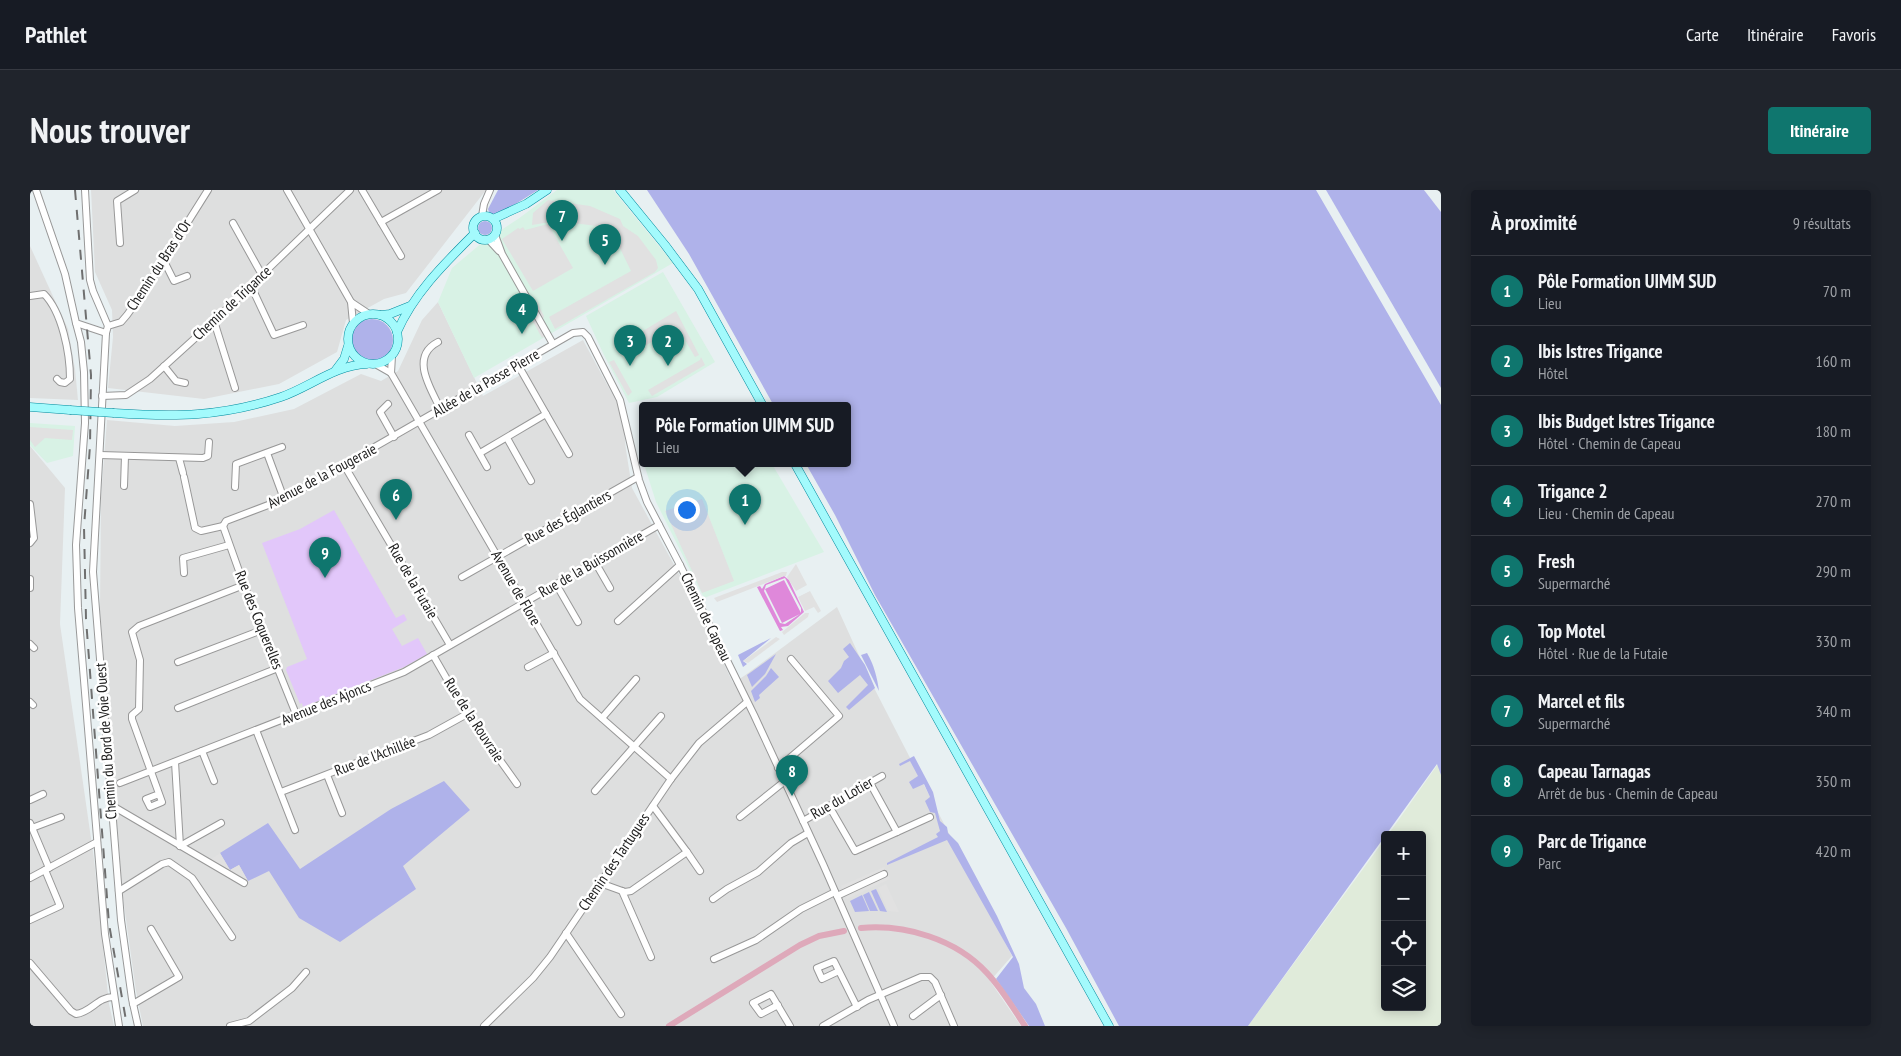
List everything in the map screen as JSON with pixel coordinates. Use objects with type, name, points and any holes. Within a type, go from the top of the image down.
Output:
[{"type":"main road","points":[[487,235],[493,219],[526,204],[547,190]]},
{"type":"main road","points":[[620,190],[698,289],[762,402]]},
{"type":"main road","points":[[397,332],[410,305],[460,248],[487,235],[513,210]]},
{"type":"main road","points":[[487,235],[473,229],[475,221],[482,216],[493,219]]},
{"type":"main road","points":[[366,364],[355,358],[348,346],[347,338],[353,323],[369,314],[390,314],[410,305]]},
{"type":"main road","points":[[30,407],[180,416],[226,412],[284,396],[349,366],[377,364],[388,360],[398,345],[397,332],[394,325],[381,315]]},
{"type":"main road","points":[[335,371],[344,359],[348,346]]},
{"type":"main road","points":[[797,467],[1109,1026]]},
{"type":"street","points":[[36,190],[65,274],[81,342],[84,372],[85,423],[76,545],[78,608],[105,934],[119,1026]]},
{"type":"street","points":[[85,190],[90,280],[107,329]]},
{"type":"street","points":[[120,243],[117,201],[135,190]]},
{"type":"street","name":"Chemin du Bras d'Or","points":[[107,329],[121,322],[145,290],[208,190]]},
{"type":"street","points":[[287,190],[351,302],[353,323]]},
{"type":"street","name":"Chemin de Trigance","points":[[102,396],[126,395],[150,379],[214,321],[350,190]]},
{"type":"street","points":[[362,190],[402,256]]},
{"type":"street","points":[[381,222],[438,190]]},
{"type":"street","points":[[482,216],[484,204],[490,190]]},
{"type":"street","points":[[233,223],[262,275]]},
{"type":"street","points":[[487,235],[502,254],[553,344]]},
{"type":"street","points":[[164,261],[174,281],[187,276]]},
{"type":"street","points":[[251,286],[274,335],[303,324]]},
{"type":"street","points":[[30,296],[44,294],[59,321],[67,349],[70,379],[65,383],[57,379]]},
{"type":"street","points":[[351,302],[369,314]]},
{"type":"street","points":[[214,321],[235,388]]},
{"type":"street","points":[[76,323],[107,329]]},
{"type":"street","name":"Chemin du Bord de Voie Ouest","points":[[107,329],[93,572],[121,920],[138,1026]]},
{"type":"street","name":"Chemin de Capeau","points":[[553,344],[579,331],[583,332],[588,337],[620,400],[638,477],[647,502],[680,565],[785,781],[894,1026]]},
{"type":"street","points":[[438,342],[431,345],[422,364],[441,410]]},
{"type":"street","name":"Allée de la Passe Pierre","points":[[420,422],[553,344]]},
{"type":"street","points":[[391,373],[392,356]]},
{"type":"street","name":"Avenue de Flore","points":[[377,364],[391,373],[580,699],[671,779]]},
{"type":"street","points":[[518,365],[569,454]]},
{"type":"street","points":[[164,366],[176,381],[186,382]]},
{"type":"street","points":[[388,404],[380,412],[394,437]]},
{"type":"street","points":[[480,454],[546,414]]},
{"type":"street","name":"Avenue de la Fougeraie","points":[[179,458],[197,530],[201,531],[223,526],[226,521],[284,499],[420,422]]},
{"type":"street","points":[[469,435],[487,467]]},
{"type":"street","points":[[507,438],[531,481]]},
{"type":"street","points":[[100,455],[194,459],[208,456],[209,442]]},
{"type":"street","points":[[235,487],[236,464],[282,447]]},
{"type":"street","points":[[267,453],[284,499]]},
{"type":"street","points":[[124,486],[125,456]]},
{"type":"street","name":"Rue de la Futaie","points":[[344,465],[450,646]]},
{"type":"street","name":"Rue des Églantiers","points":[[462,577],[638,477]]},
{"type":"street","points":[[30,504],[34,538],[30,543]]},
{"type":"street","name":"Rue de la Buissonnière","points":[[524,603],[659,525]]},
{"type":"street","name":"Rue des Coquerelles","points":[[223,526],[244,585],[296,714]]},
{"type":"street","points":[[184,573],[183,558],[229,545]]},
{"type":"street","points":[[596,562],[610,588]]},
{"type":"street","points":[[618,621],[680,565]]},
{"type":"street","points":[[30,579],[30,588]]},
{"type":"street","points":[[556,584],[578,622]]},
{"type":"street","points":[[159,794],[132,720],[132,715],[139,709],[140,660],[132,632],[139,626],[244,585]]},
{"type":"street","name":"Avenue des Ajoncs","points":[[120,783],[404,672],[524,603]]},
{"type":"street","points":[[178,662],[262,630]]},
{"type":"street","points":[[528,667],[554,654]]},
{"type":"street","name":"Rue de la Rouvraie","points":[[433,655],[467,714],[517,784]]},
{"type":"street","points":[[778,768],[839,716],[791,659]]},
{"type":"street","points":[[178,708],[278,668]]},
{"type":"street","points":[[602,718],[636,679]]},
{"type":"street","name":"Chemin des Tartugues","points":[[484,1026],[533,978],[671,779],[699,743],[747,702]]},
{"type":"street","name":"Rue de l'Achillée","points":[[281,792],[430,735],[467,714]]},
{"type":"street","points":[[595,791],[661,716]]},
{"type":"street","points":[[256,730],[295,830]]},
{"type":"street","points":[[202,751],[214,780]]},
{"type":"street","points":[[174,762],[180,846]]},
{"type":"street","points":[[327,775],[342,813]]},
{"type":"street","name":"Rue du Lotier","points":[[803,821],[882,776]]},
{"type":"street","points":[[740,817],[785,781]]},
{"type":"street","points":[[870,783],[897,832]]},
{"type":"street","points":[[30,800],[43,794]]},
{"type":"street","points":[[111,805],[244,883]]},
{"type":"street","points":[[653,806],[700,871]]},
{"type":"street","points":[[829,806],[855,851],[930,816]]},
{"type":"street","points":[[30,920],[60,906],[31,826],[61,817]]},
{"type":"street","points":[[180,846],[221,823]]},
{"type":"street","points":[[713,899],[726,889],[758,872],[791,843],[808,833]]},
{"type":"street","points":[[30,878],[97,842]]},
{"type":"street","points":[[600,883],[622,891],[631,891],[687,852]]},
{"type":"street","points":[[119,891],[162,864],[169,862],[192,878],[232,937]]},
{"type":"street","points":[[714,959],[756,940],[801,909],[884,874]]},
{"type":"street","points":[[622,891],[651,957]]},
{"type":"street","points":[[133,1004],[178,977],[151,929]]},
{"type":"street","points":[[566,932],[621,1014]]},
{"type":"street","points":[[30,963],[76,1014],[84,1012],[105,998],[114,998]]},
{"type":"street","points":[[840,971],[857,1007]]},
{"type":"street","points":[[230,1026],[249,1021],[292,988],[306,972]]},
{"type":"street","points":[[823,1026],[880,995],[922,977],[930,977],[935,982],[954,1026]]},
{"type":"street","points":[[913,1016],[940,995]]},
{"type":"street","points":[[778,1005],[790,1026]]},
{"type":"shaded area","points":[[91,190],[486,190],[406,293],[384,299],[346,320],[337,352],[279,384],[204,399],[108,388],[113,337],[112,310],[95,272]]},
{"type":"shaded area","points":[[498,190],[538,190],[503,212],[494,215],[488,209]]},
{"type":"shaded area","points":[[557,190],[613,190],[673,263],[474,378],[438,302],[452,268],[483,242]]},
{"type":"shaded area","points":[[647,190],[1316,190],[1441,405],[1441,775],[1437,764],[1389,831],[1381,831],[1381,842],[1248,1026],[1119,1026],[1066,928],[875,595],[835,515],[808,467],[851,467],[851,402],[772,402],[689,254]]},
{"type":"shaded area","points":[[1326,190],[1424,190],[1441,212],[1441,388]]},
{"type":"shaded area","points":[[548,200],[590,206],[620,219],[623,226],[638,236],[656,260],[658,268],[655,272],[555,329],[549,317],[631,271],[615,241],[614,231],[605,227],[557,221],[532,225],[533,213]]},
{"type":"shaded area","points":[[485,221],[490,223],[492,228],[490,233],[485,235],[480,233],[478,228],[480,223]]},
{"type":"shaded area","points":[[548,224],[573,268],[533,291],[502,239],[518,228],[523,227],[525,230]]},
{"type":"shaded area","points":[[30,246],[68,329],[78,400],[30,398]]},
{"type":"shaded area","points":[[663,272],[715,362],[657,397],[629,403],[586,316]]},
{"type":"shaded area","points":[[535,299],[544,316],[541,326],[546,335],[542,338],[526,309]]},
{"type":"shaded area","points":[[438,302],[483,396],[583,340],[622,412],[632,488],[696,605],[733,683],[837,607],[872,684],[1012,956],[990,981],[1021,1026],[143,1026],[136,991],[123,898],[100,610],[101,497],[107,420],[175,426],[234,422],[294,409],[361,374],[381,381],[398,371],[422,320]]},
{"type":"shaded area","points":[[676,311],[699,355],[695,357],[678,328],[644,346],[633,337]]},
{"type":"shaded area","points":[[376,319],[384,322],[390,328],[393,340],[390,352],[384,358],[368,361],[360,358],[354,352],[351,336],[354,328],[360,322]]},
{"type":"shaded area","points":[[701,357],[705,365],[652,396],[648,390],[700,360]]},
{"type":"shaded area","points":[[614,360],[632,392],[628,396],[609,362]]},
{"type":"shaded area","points":[[30,423],[75,426],[73,456],[47,463],[30,445]]},
{"type":"shaded area","points":[[30,427],[73,430],[72,440],[45,438],[35,447],[30,440]]},
{"type":"shaded area","points":[[30,446],[65,488],[60,624],[94,859],[109,1004],[114,1026],[30,1026]]},
{"type":"shaded area","points":[[645,467],[774,467],[824,552],[704,598],[656,502]]},
{"type":"shaded area","points":[[702,499],[734,581],[702,593],[665,511]]},
{"type":"shaded area","points":[[334,510],[396,618],[404,614],[407,620],[392,629],[402,646],[418,638],[427,654],[404,667],[303,707],[286,670],[287,667],[307,659],[262,543],[300,529]]},
{"type":"shaded area","points":[[796,564],[807,585],[796,591],[787,577]]},
{"type":"shaded area","points":[[782,572],[787,572],[786,576],[717,602],[714,598]]},
{"type":"shaded area","points":[[784,576],[789,580],[804,612],[788,626],[781,627],[783,630],[780,631],[757,587],[760,586],[762,589],[765,584]],"holes":[[[785,578],[801,608],[801,613],[784,580],[765,589],[782,623],[800,614],[785,624],[780,623],[764,591],[766,585]]]},
{"type":"shaded area","points":[[810,591],[821,611],[818,613],[814,607],[805,611],[798,597]]},
{"type":"shaded area","points":[[805,613],[809,613],[808,617],[784,635],[782,632]]},
{"type":"shaded area","points":[[776,637],[780,639],[748,663],[743,661]]},
{"type":"shaded area","points":[[771,638],[743,661],[747,664],[743,667],[738,655]]},
{"type":"shaded area","points":[[850,643],[865,665],[875,688],[849,710],[846,707],[868,685],[860,675],[838,693],[828,681],[849,657],[843,649]]},
{"type":"shaded area","points":[[867,653],[875,671],[879,691],[861,655]]},
{"type":"shaded area","points":[[776,654],[765,674],[752,687],[747,675]]},
{"type":"shaded area","points":[[771,668],[779,677],[759,695],[760,698],[755,702],[751,691]]},
{"type":"shaded area","points":[[914,756],[933,792],[940,821],[947,827],[948,833],[958,843],[997,916],[1019,964],[1024,988],[1036,1004],[1045,1026],[1029,1026],[996,979],[1013,957],[947,840],[887,865],[887,863],[938,837],[936,834],[940,831],[935,813],[930,812],[925,801],[930,797],[924,784],[913,789],[909,782],[918,776],[910,761],[900,766],[899,764]]},
{"type":"shaded area","points":[[1438,764],[1441,775],[1441,1026],[1248,1026],[1381,844],[1381,1011],[1426,1011],[1426,831],[1391,831]]},
{"type":"shaded area","points":[[444,781],[470,810],[403,866],[416,889],[340,942],[299,918],[269,871],[248,881],[239,865],[230,870],[220,853],[268,823],[300,869],[391,809]]},
{"type":"shaded area","points":[[220,853],[230,870],[239,865],[248,881],[245,886],[205,863]]},
{"type":"shaded area","points":[[884,867],[890,879],[847,899],[841,886]]},
{"type":"shaded area","points":[[886,884],[899,912],[888,911],[878,888]]},
{"type":"shaded area","points":[[876,889],[887,912],[880,911],[871,891]]},
{"type":"shaded area","points":[[869,892],[878,911],[870,911],[863,895]]},
{"type":"shaded area","points":[[862,895],[869,911],[855,912],[850,901]]},
{"type":"waterway","points":[[861,928],[878,927],[912,932],[929,936],[960,951],[987,973],[1025,1026]]},
{"type":"waterway","points":[[669,1026],[800,945],[819,936],[844,931]]},
{"type":"railway","points":[[75,190],[91,375],[90,446],[84,527],[86,619],[109,924],[127,1026]]},
{"type":"place","name":"Marcel et fils","points":[[562,241]]},
{"type":"place","name":"Fresh","points":[[605,265]]},
{"type":"place","name":"Trigance 2","points":[[522,334]]},
{"type":"place","name":"Ibis Budget Istres Trigance","points":[[630,366]]},
{"type":"place","name":"Ibis Istres Trigance","points":[[668,366]]},
{"type":"place","name":"Top Motel","points":[[396,520]]},
{"type":"place","name":"Pôle Formation UIMM SUD","points":[[745,525]]},
{"type":"place","name":"Parc de Trigance","points":[[325,578]]},
{"type":"place","name":"Capeau Tarnagas","points":[[792,796]]}]
